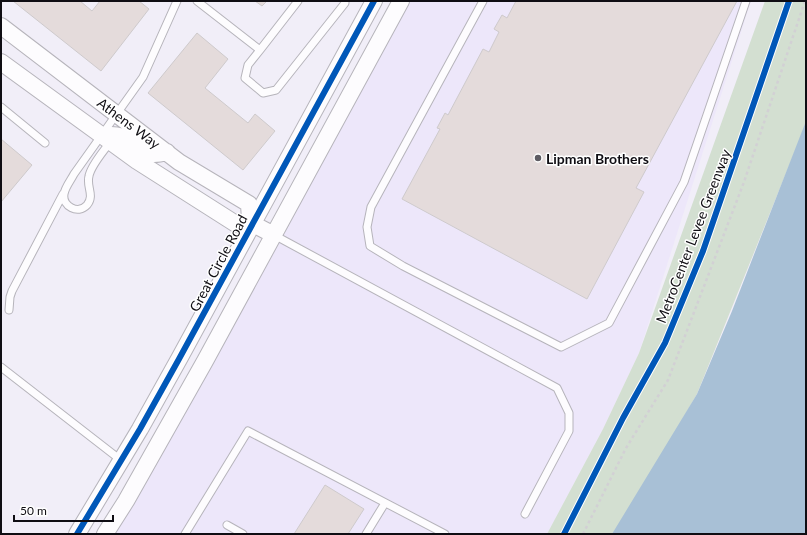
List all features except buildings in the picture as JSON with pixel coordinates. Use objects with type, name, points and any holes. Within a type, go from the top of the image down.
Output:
[{"type":"street","name":"Great Circle Road","points":[[77,534],[122,461],[176,366],[251,222],[374,1]]},
{"type":"street","points":[[105,534],[205,361],[401,1]]},
{"type":"street","name":"Athens Way","points":[[1,26],[179,162],[249,204],[251,222],[236,224],[137,161],[1,62]]},
{"type":"street","points":[[106,139],[117,134],[145,151],[156,154],[167,152]]},
{"type":"street","points":[[251,222],[274,235]]},
{"type":"lane","points":[[64,192],[64,199],[68,206],[76,209],[83,208],[90,200],[91,194],[88,184],[90,172],[117,114],[143,77],[177,1]]},
{"type":"lane","points":[[197,1],[260,50]]},
{"type":"lane","points":[[298,1],[248,65],[245,78],[263,93],[276,90],[345,3],[345,1]]},
{"type":"lane","points":[[484,1],[371,207],[367,227],[370,246],[402,266],[562,347],[609,323],[684,182],[746,1]]},
{"type":"lane","points":[[1,107],[45,143]]},
{"type":"lane","points":[[9,310],[12,291],[74,174],[106,139]]},
{"type":"lane","points":[[274,235],[557,388],[569,413],[569,431],[525,514]]},
{"type":"lane","points":[[1,367],[122,461]]},
{"type":"lane","points":[[185,534],[248,431],[445,534]]},
{"type":"lane","points":[[366,534],[386,502]]},
{"type":"lane","points":[[227,525],[243,534]]},
{"type":"shaded area","points":[[408,1],[751,1],[639,353],[603,429],[547,534],[114,534]]},
{"type":"green space","points":[[765,1],[806,1],[806,121],[697,394],[616,534],[547,534],[603,429],[639,353]]},
{"type":"water","points":[[806,121],[806,534],[612,534],[697,394],[732,311]]},
{"type":"cycle path","points":[[77,534],[140,429],[374,1]]},
{"type":"cycle path","name":"MetroCenter Levee Greenway","points":[[564,534],[623,418],[665,343],[703,251],[789,1]]},
{"type":"place","name":"Lipman Brothers","points":[[538,158]]}]
